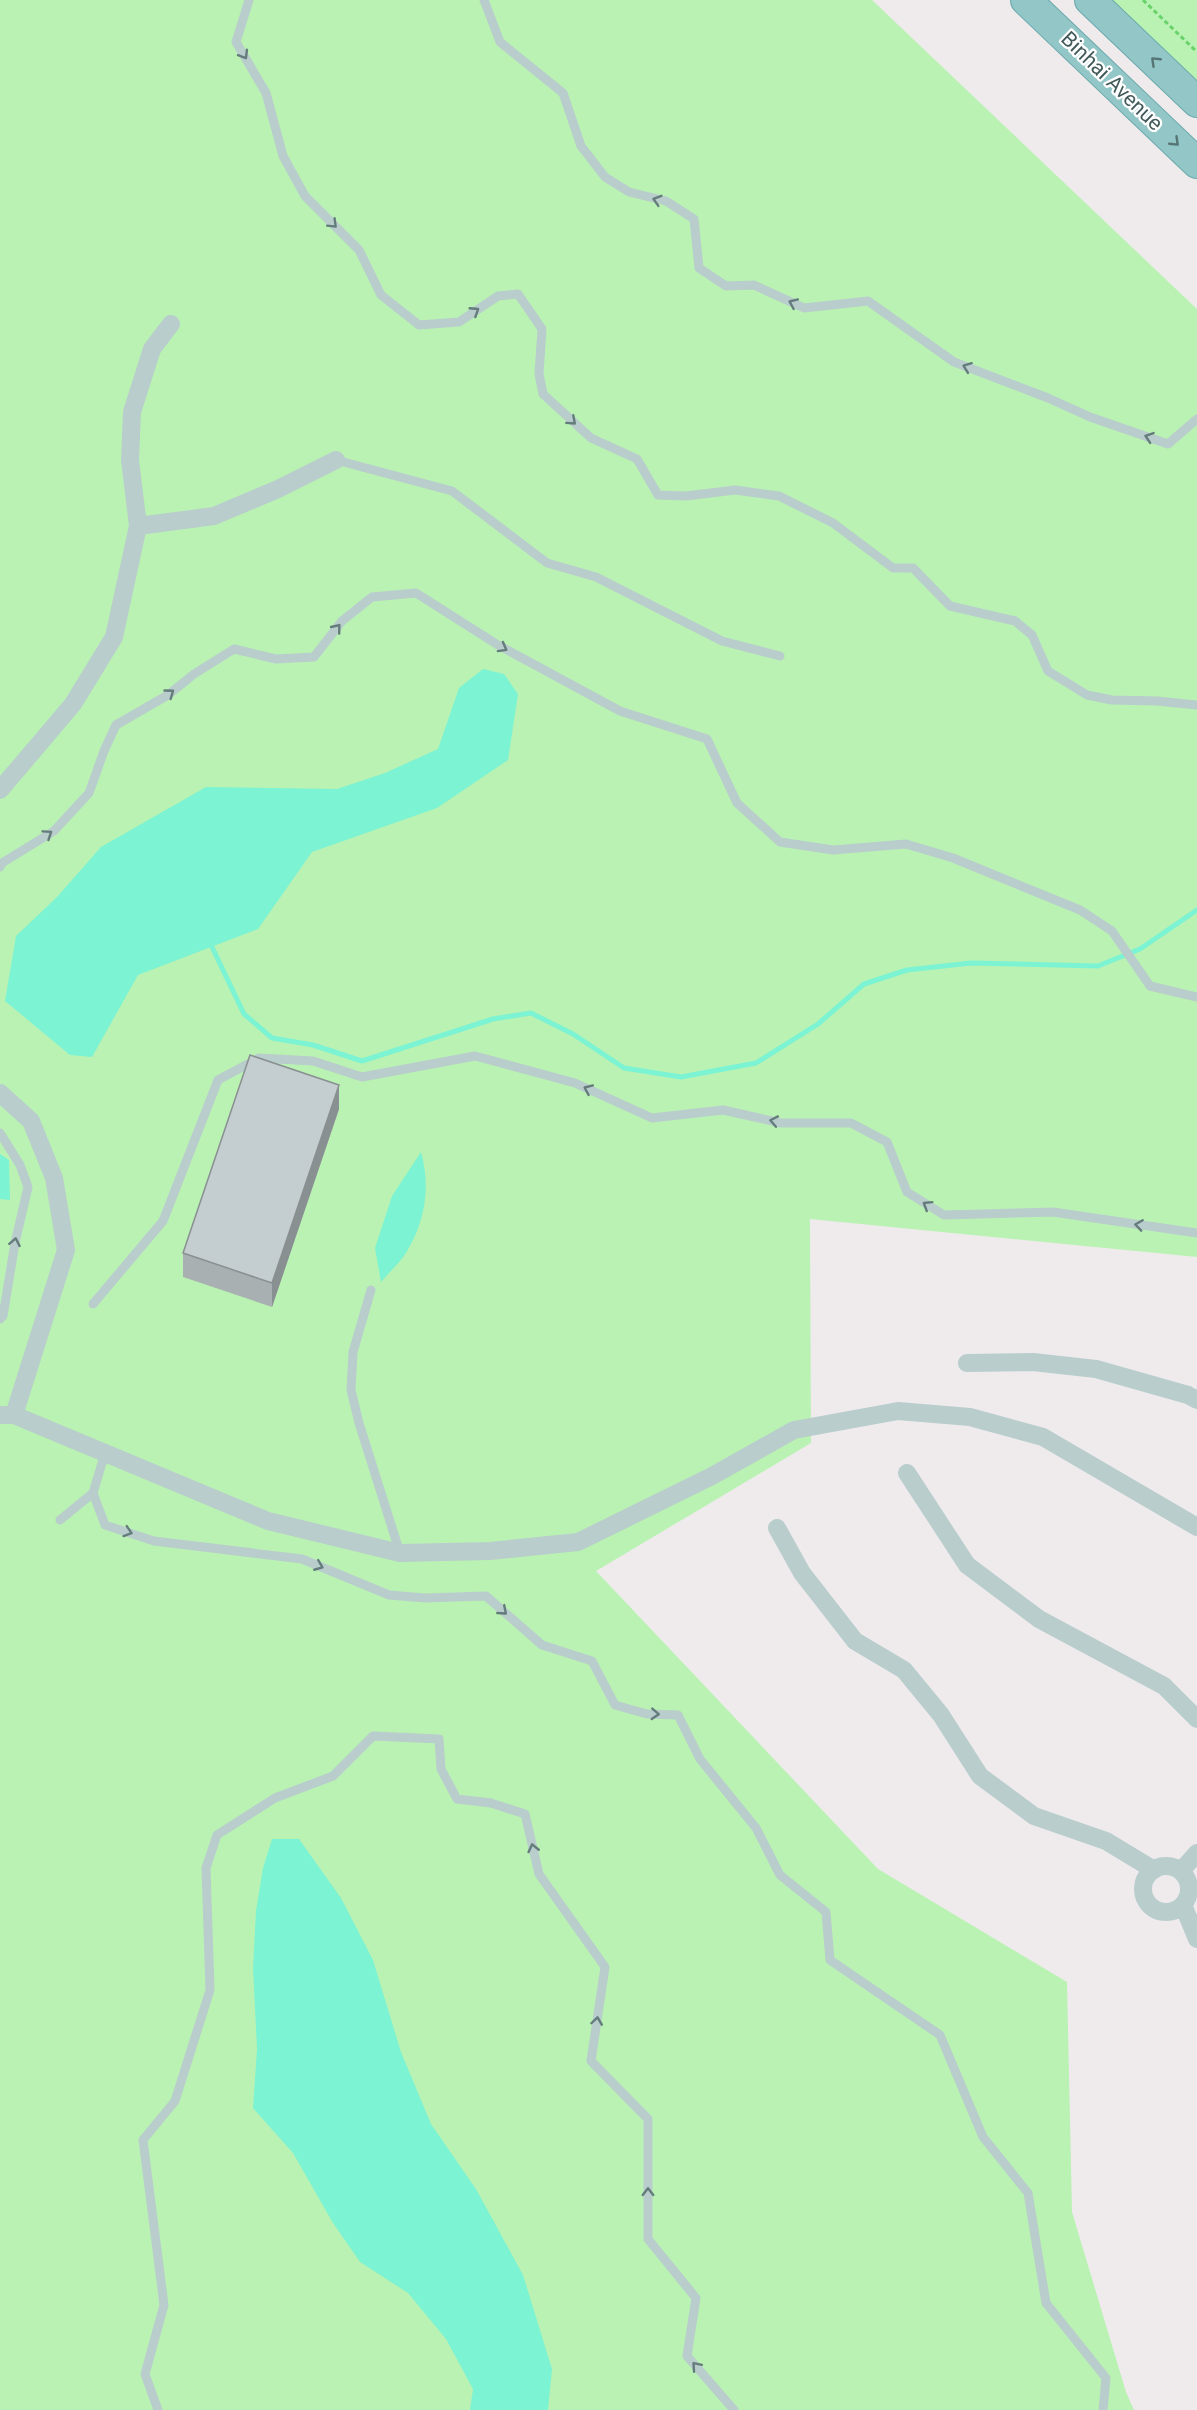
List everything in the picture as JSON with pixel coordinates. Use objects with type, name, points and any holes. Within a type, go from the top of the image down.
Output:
[{"type":"highway","name":"Binhai Avenue","points":[[1026,0],[1197,163]]},
{"type":"highway","name":"Binhai Avenue","points":[[1090,0],[1197,102]]},
{"type":"street","points":[[0,790],[73,704],[114,637],[138,526],[130,460],[132,412],[152,348],[171,324]]},
{"type":"street","points":[[138,526],[214,516],[279,489],[336,460]]},
{"type":"street","points":[[0,1093],[31,1121],[54,1178],[66,1250],[7,1415],[268,1521],[400,1553],[490,1551],[578,1542],[712,1476],[794,1430],[898,1411],[970,1417],[1043,1437],[1197,1527]]},
{"type":"street","points":[[967,1363],[1033,1362],[1096,1369],[1188,1395],[1197,1400]]},
{"type":"street","points":[[907,1473],[967,1565],[1039,1619],[1164,1686],[1197,1719]]},
{"type":"street","points":[[777,1528],[802,1574],[855,1641],[904,1670],[941,1715],[980,1776],[1034,1816],[1106,1841],[1154,1870]]},
{"type":"street","points":[[1181,1871],[1197,1853]]},
{"type":"street","points":[[1168,1866],[1181,1871],[1186,1877],[1189,1892],[1183,1905],[1169,1912],[1161,1911],[1148,1904],[1144,1897],[1144,1881],[1154,1870],[1168,1866]]},
{"type":"street","points":[[1183,1905],[1197,1939]]},
{"type":"lane","points":[[249,0],[236,42],[267,93],[283,156],[305,196],[359,250],[381,295],[419,325],[459,322],[498,296],[518,294],[542,329],[539,374],[543,394],[591,438],[637,459],[658,495],[686,496],[735,489],[778,496],[833,523],[893,568],[913,568],[950,606],[1015,621],[1032,635],[1048,671],[1087,695],[1112,700],[1197,705]]},
{"type":"lane","points":[[484,0],[500,42],[563,93],[582,146],[605,177],[629,192],[666,201],[694,219],[699,268],[726,286],[754,285],[804,308],[868,301],[954,362],[1090,417],[1168,444],[1197,419]]},
{"type":"lane","points":[[336,460],[452,491],[547,563],[596,577],[722,641],[780,656]]},
{"type":"lane","points":[[0,867],[2,863],[54,831],[89,793],[116,725],[168,695],[194,674],[234,649],[276,659],[314,657],[342,621],[372,597],[416,593],[498,645],[620,711],[707,739],[737,803],[780,842],[833,850],[906,844],[953,858],[1080,910],[1112,931],[1150,986],[1197,997]]},
{"type":"lane","points":[[93,1304],[163,1221],[218,1080],[258,1058],[313,1061],[362,1077],[475,1056],[575,1083],[652,1118],[723,1110],[781,1123],[851,1123],[887,1142],[907,1192],[944,1215],[1053,1212],[1197,1233]]},
{"type":"lane","points":[[0,1133],[20,1165],[27,1187],[3,1317],[0,1319]]},
{"type":"lane","points":[[371,1290],[353,1352],[351,1390],[359,1423],[400,1553]]},
{"type":"lane","points":[[60,1520],[93,1493],[105,1453]]},
{"type":"lane","points":[[93,1493],[105,1525],[154,1541],[302,1559],[389,1595],[425,1598],[486,1596],[542,1645],[592,1662],[615,1705],[647,1714],[678,1715],[700,1759],[756,1828],[780,1875],[826,1912],[830,1960],[940,2036],[983,2137],[1028,2193],[1046,2303],[1106,2378],[1103,2410]]},
{"type":"lane","points":[[158,2410],[145,2374],[164,2305],[143,2140],[175,2102],[210,1990],[206,1868],[217,1835],[275,1798],[333,1776],[373,1736],[439,1739],[441,1769],[457,1799],[491,1803],[525,1814],[539,1874],[605,1967],[591,2061],[648,2119],[648,2239],[696,2298],[687,2356],[734,2410]]},
{"type":"path","points":[[1143,0],[1197,52]]},
{"type":"shaded area","points":[[0,0],[872,0],[1197,309],[1197,1257],[810,1219],[811,1443],[596,1571],[878,1869],[1067,1982],[1072,2212],[1126,2392],[1134,2410],[0,2410]]},
{"type":"shaded area","points":[[1106,0],[1197,0],[1197,87]]},
{"type":"shaded area","points":[[483,669],[504,674],[518,694],[508,760],[437,808],[312,852],[258,929],[138,975],[92,1057],[70,1055],[5,1001],[16,936],[57,897],[101,847],[206,787],[337,789],[385,773],[438,749],[459,688]]},
{"type":"shaded area","points":[[421,1152],[426,1178],[422,1217],[406,1253],[381,1282],[375,1248],[392,1196]]},
{"type":"shaded area","points":[[0,1154],[9,1160],[10,1200],[0,1199]]},
{"type":"shaded area","points":[[272,1839],[299,1839],[341,1898],[373,1960],[401,2052],[431,2124],[476,2189],[523,2275],[552,2369],[548,2410],[470,2410],[473,2389],[446,2339],[408,2293],[360,2262],[333,2223],[293,2153],[253,2108],[257,2049],[253,1968],[256,1911],[263,1868]]},
{"type":"building","points":[[250,1055],[339,1085],[272,1283],[183,1253]]},
{"type":"waterway","points":[[212,947],[244,1014],[272,1038],[313,1045],[362,1061],[493,1019],[531,1013],[573,1034],[624,1068],[681,1077],[756,1063],[818,1024],[864,984],[907,970],[971,963],[1098,966],[1140,949],[1197,910]]}]
